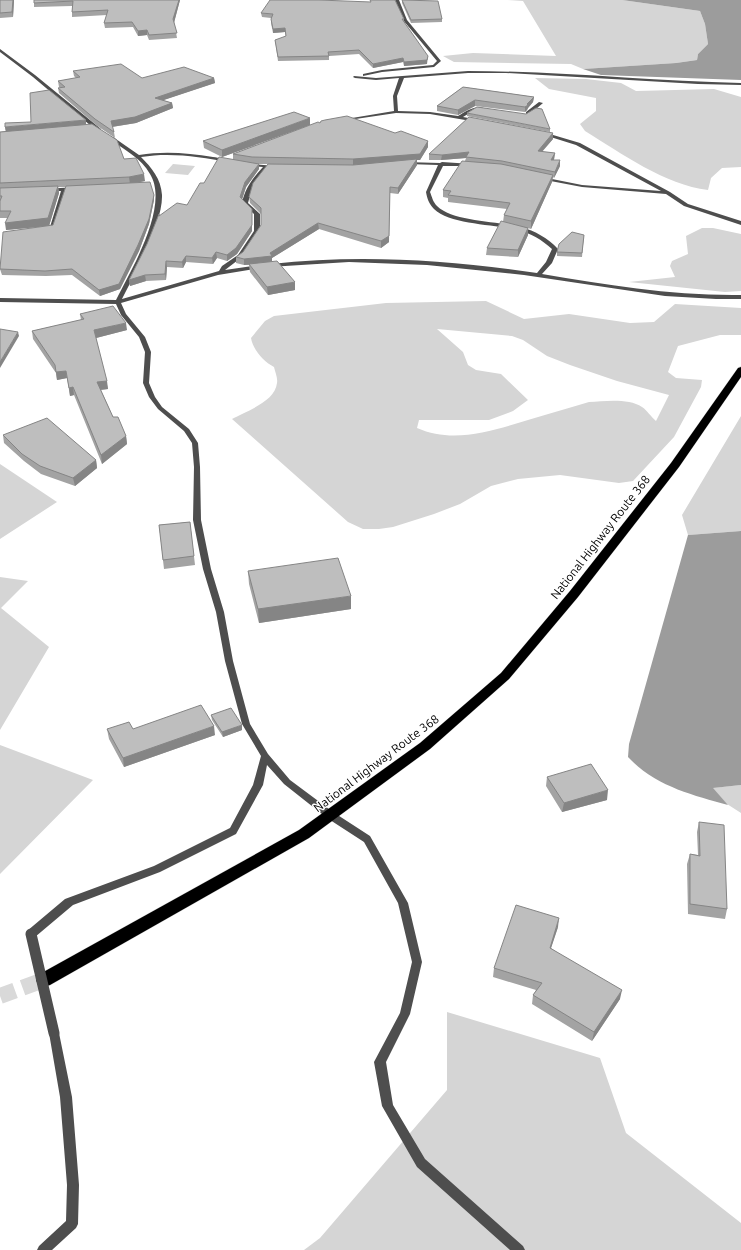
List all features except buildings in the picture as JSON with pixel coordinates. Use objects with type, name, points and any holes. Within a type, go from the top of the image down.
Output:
[{"type":"highway","name":"National Highway Route 368","points":[[44,980],[304,834],[425,746],[505,676],[574,594],[675,464],[741,370]]},
{"type":"street","points":[[397,0],[405,20],[439,61],[434,66],[382,71],[355,77],[376,79],[434,74],[506,72],[741,84]]},
{"type":"street","points":[[0,50],[34,76],[101,132]]},
{"type":"street","points":[[396,112],[395,96],[402,77]]},
{"type":"street","points":[[526,115],[541,104]]},
{"type":"street","points":[[459,118],[475,108],[489,110]]},
{"type":"street","points":[[336,121],[396,112],[430,113],[481,122]]},
{"type":"street","points":[[87,128],[95,127]]},
{"type":"street","points":[[540,132],[578,144],[668,193],[686,205],[741,223]]},
{"type":"street","points":[[107,136],[136,157],[153,174],[156,183],[159,199],[152,226],[118,302],[123,314],[142,337],[148,352],[146,382],[152,397],[160,408],[187,430],[195,443],[197,467],[197,520],[206,570],[220,612],[229,661],[246,724],[265,756],[287,782],[330,815],[366,839],[403,903],[416,962],[406,1014],[380,1062],[388,1106],[421,1163],[519,1250]]},
{"type":"street","points":[[136,157],[168,153],[188,154],[238,163]]},
{"type":"street","points":[[224,160],[231,158]]},
{"type":"street","points":[[398,163],[474,166]]},
{"type":"street","points":[[245,164],[280,168]]},
{"type":"street","points":[[442,164],[428,192],[433,206],[443,213],[458,218],[513,227],[547,240],[555,249],[549,263],[538,275]]},
{"type":"street","points":[[221,272],[224,267],[240,256],[257,231],[257,214],[245,203],[246,195],[254,180],[266,167]]},
{"type":"street","points":[[536,177],[582,186],[668,193]]},
{"type":"street","points":[[150,184],[156,183]]},
{"type":"street","points":[[43,190],[79,188]]},
{"type":"street","points":[[37,230],[52,228],[64,189]]},
{"type":"street","points":[[0,300],[118,302],[144,296],[188,280],[221,272],[299,262],[347,260],[442,264],[538,275],[603,287],[652,293],[721,298],[741,297]]},
{"type":"street","points":[[43,1250],[72,1224],[73,1185],[66,1097],[54,1033],[31,934],[69,902],[157,870],[233,831],[258,785],[265,756]]},
{"type":"shaded area","points":[[508,0],[622,0],[700,11],[705,24],[708,44],[698,54],[697,60],[676,63],[583,69],[571,64],[454,62],[443,56],[473,53],[556,56],[523,1]]},
{"type":"shaded area","points":[[622,0],[741,0],[741,80],[601,75],[583,69],[676,63],[697,60],[698,54],[708,44],[705,24],[700,11]]},
{"type":"shaded area","points":[[535,78],[586,79],[621,83],[636,91],[714,89],[741,97],[741,167],[722,168],[711,178],[708,190],[676,182],[644,167],[585,131],[580,124],[596,111],[596,98],[549,89]]},
{"type":"shaded area","points":[[173,164],[195,166],[188,175],[165,173]]},
{"type":"shaded area","points":[[702,228],[713,228],[741,234],[741,291],[725,292],[629,282],[675,277],[670,266],[672,261],[688,254],[686,236]]},
{"type":"shaded area","points":[[486,301],[524,319],[569,314],[630,323],[654,322],[675,304],[741,308],[741,335],[720,335],[678,346],[668,372],[676,378],[702,380],[701,387],[674,437],[633,481],[619,483],[560,475],[518,479],[491,486],[460,504],[434,514],[393,527],[363,529],[348,522],[232,419],[266,401],[275,390],[277,377],[274,367],[266,362],[260,355],[254,347],[251,338],[265,321],[274,316],[386,303]],"holes":[[[437,329],[512,336],[523,340],[547,356],[570,365],[617,381],[669,395],[656,421],[644,408],[637,404],[624,401],[609,401],[589,402],[487,432],[444,435],[431,433],[417,428],[419,420],[489,420],[513,411],[528,400],[501,374],[476,370],[468,365],[463,352]]]},
{"type":"shaded area","points":[[741,416],[741,531],[688,535],[682,515]]},
{"type":"shaded area","points":[[0,464],[57,502],[0,539]]},
{"type":"shaded area","points":[[741,531],[741,785],[713,788],[728,805],[688,793],[662,782],[639,767],[628,757],[629,744],[688,535]]},
{"type":"shaded area","points":[[0,577],[28,581],[1,608],[49,647],[0,730]]},
{"type":"shaded area","points":[[0,745],[93,780],[0,874]]},
{"type":"shaded area","points":[[741,785],[741,813],[727,804],[712,788]]},
{"type":"shaded area","points":[[447,1012],[600,1058],[626,1133],[741,1223],[741,1250],[304,1250],[320,1238],[447,1090]]},
{"type":"tunnel","points":[[0,996],[44,980]]}]
